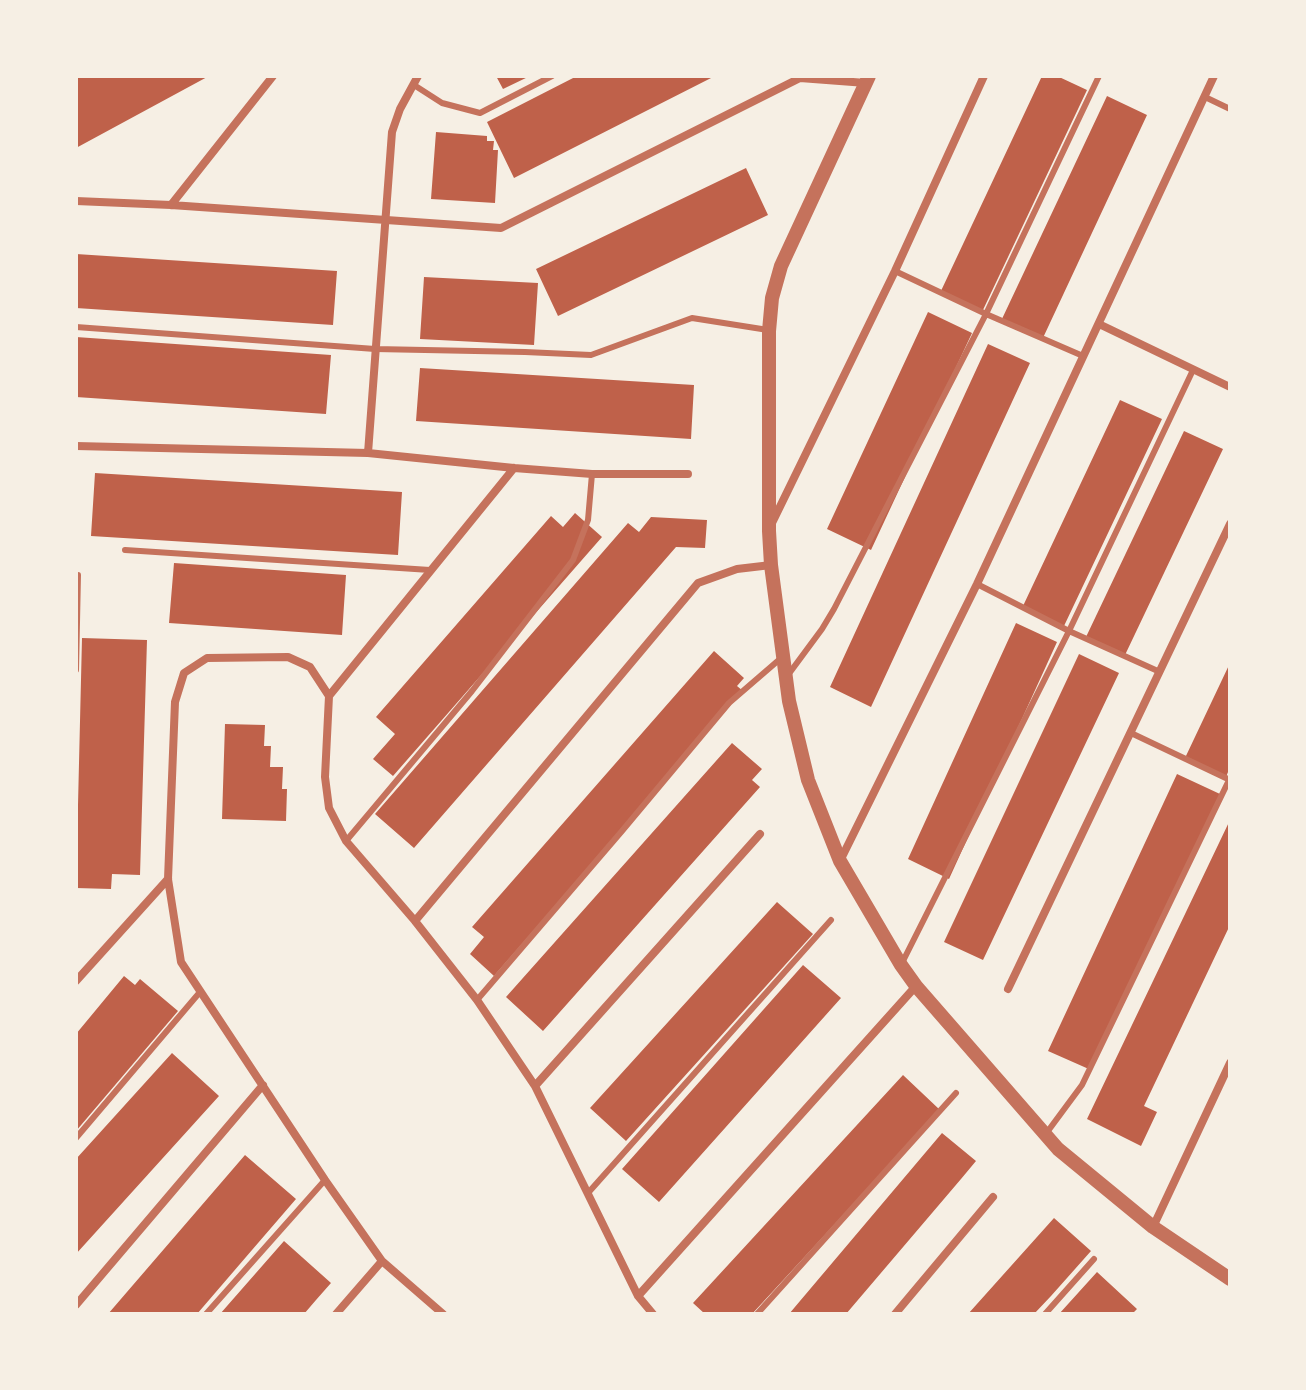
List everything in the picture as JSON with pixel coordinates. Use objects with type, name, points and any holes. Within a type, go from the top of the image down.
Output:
[{"type":"street","points":[[171,205],[273,76]]},
{"type":"street","points":[[769,531],[895,271],[984,76]]},
{"type":"street","points":[[840,861],[977,584],[1205,97],[1213,78],[1202,76]]},
{"type":"street","points":[[76,201],[501,228],[800,78],[867,80],[781,266],[772,298],[769,331],[771,565],[789,701],[808,780],[840,861],[916,986],[1058,1149],[1153,1227],[1230,1279]]},
{"type":"street","points":[[368,453],[392,132],[416,80]]},
{"type":"street","points":[[1099,324],[1230,387]]},
{"type":"street","points":[[76,446],[368,453],[592,474],[688,474]]},
{"type":"street","points":[[514,468],[329,696],[325,777],[329,808],[346,841],[477,1000],[535,1086],[638,1296],[653,1314]]},
{"type":"street","points":[[1008,989],[1230,524]]},
{"type":"street","points":[[415,921],[698,583],[737,569],[771,565]]},
{"type":"street","points":[[329,696],[310,667],[288,657],[207,658],[184,673],[175,702],[168,879],[181,962],[382,1261],[443,1314]]},
{"type":"street","points":[[535,1086],[760,834]]},
{"type":"street","points":[[76,981],[168,879]]},
{"type":"street","points":[[638,1296],[916,986]]},
{"type":"street","points":[[1153,1227],[1230,1063]]},
{"type":"street","points":[[76,1305],[263,1085]]},
{"type":"street","points":[[895,1314],[993,1197]]},
{"type":"street","points":[[336,1314],[382,1261]]},
{"type":"lane","points":[[416,80],[442,103],[480,113],[552,76]]},
{"type":"lane","points":[[786,678],[834,609],[986,314],[1099,76]]},
{"type":"lane","points":[[1205,97],[1230,109]]},
{"type":"lane","points":[[895,271],[1083,356]]},
{"type":"lane","points":[[76,327],[375,349],[591,355],[692,318],[769,331]]},
{"type":"lane","points":[[901,965],[1069,631],[1193,370]]},
{"type":"lane","points":[[346,841],[472,691],[573,560],[588,520],[592,474]]},
{"type":"lane","points":[[125,550],[430,570]]},
{"type":"lane","points":[[76,670],[78,575]]},
{"type":"lane","points":[[977,584],[1069,631],[1160,672]]},
{"type":"lane","points":[[477,1000],[729,703],[783,656]]},
{"type":"lane","points":[[1045,1135],[1082,1085],[1230,779],[1131,733]]},
{"type":"lane","points":[[588,1193],[831,920]]},
{"type":"lane","points":[[76,1138],[200,992]]},
{"type":"lane","points":[[757,1314],[956,1093]]},
{"type":"lane","points":[[206,1314],[325,1180]]},
{"type":"lane","points":[[1045,1314],[1094,1259]]},
{"type":"building","points":[[76,76],[209,76],[76,148]]},
{"type":"building","points":[[496,76],[530,76],[503,89]]},
{"type":"building","points":[[577,76],[715,76],[514,178],[487,122]]},
{"type":"building","points":[[1042,76],[1057,76],[1087,90],[982,312],[940,293]]},
{"type":"building","points":[[1107,96],[1147,115],[1042,340],[1001,321]]},
{"type":"building","points":[[436,132],[487,136],[487,141],[494,141],[493,150],[498,150],[495,203],[431,199]]},
{"type":"building","points":[[746,168],[768,215],[558,316],[536,269]]},
{"type":"building","points":[[76,254],[337,271],[333,325],[76,308]]},
{"type":"building","points":[[424,277],[538,283],[534,345],[420,339]]},
{"type":"building","points":[[928,312],[972,333],[871,550],[827,529]]},
{"type":"building","points":[[76,337],[331,355],[326,414],[76,397]]},
{"type":"building","points":[[988,344],[1030,363],[871,707],[830,687]]},
{"type":"building","points":[[420,368],[694,385],[691,439],[416,421]]},
{"type":"building","points":[[1120,400],[1162,419],[1064,626],[1023,606]]},
{"type":"building","points":[[1184,431],[1223,449],[1125,655],[1086,637]]},
{"type":"building","points":[[95,473],[402,492],[398,555],[91,536]]},
{"type":"building","points":[[575,513],[602,537],[393,776],[373,759],[395,734],[376,717],[551,516],[563,527]]},
{"type":"building","points":[[651,517],[707,520],[705,548],[676,547],[414,848],[375,814],[628,523],[639,532]]},
{"type":"building","points":[[174,563],[346,575],[342,635],[169,623]]},
{"type":"building","points":[[1016,623],[1057,642],[949,879],[908,859]]},
{"type":"building","points":[[82,638],[147,640],[140,875],[112,874],[111,889],[76,888]]},
{"type":"building","points":[[714,651],[744,678],[737,686],[743,691],[494,976],[470,954],[484,937],[472,927]]},
{"type":"building","points":[[1079,654],[1119,673],[983,960],[944,942]]},
{"type":"building","points":[[1230,663],[1230,767],[1226,777],[1185,758]]},
{"type":"building","points":[[225,724],[265,725],[264,746],[271,746],[270,767],[283,767],[282,789],[287,789],[286,821],[222,819]]},
{"type":"building","points":[[732,743],[762,769],[752,780],[760,787],[543,1031],[506,997]]},
{"type":"building","points":[[1177,774],[1220,794],[1091,1070],[1048,1051]]},
{"type":"building","points":[[1230,820],[1230,925],[1144,1106],[1157,1112],[1141,1146],[1087,1119]]},
{"type":"building","points":[[777,902],[813,934],[626,1141],[590,1108]]},
{"type":"building","points":[[803,965],[841,998],[659,1202],[622,1169]]},
{"type":"building","points":[[124,976],[135,985],[140,979],[178,1011],[76,1131],[76,1034]]},
{"type":"building","points":[[172,1053],[219,1096],[76,1254],[76,1159]]},
{"type":"building","points":[[903,1075],[940,1110],[752,1314],[705,1314],[693,1303]]},
{"type":"building","points":[[942,1133],[976,1161],[961,1179],[846,1314],[789,1314]]},
{"type":"building","points":[[245,1155],[296,1199],[197,1314],[108,1314]]},
{"type":"building","points":[[1054,1218],[1091,1251],[1051,1296],[1034,1314],[968,1314]]},
{"type":"building","points":[[284,1241],[331,1283],[304,1314],[220,1314]]},
{"type":"building","points":[[1097,1272],[1137,1309],[1132,1314],[1059,1314]]}]
